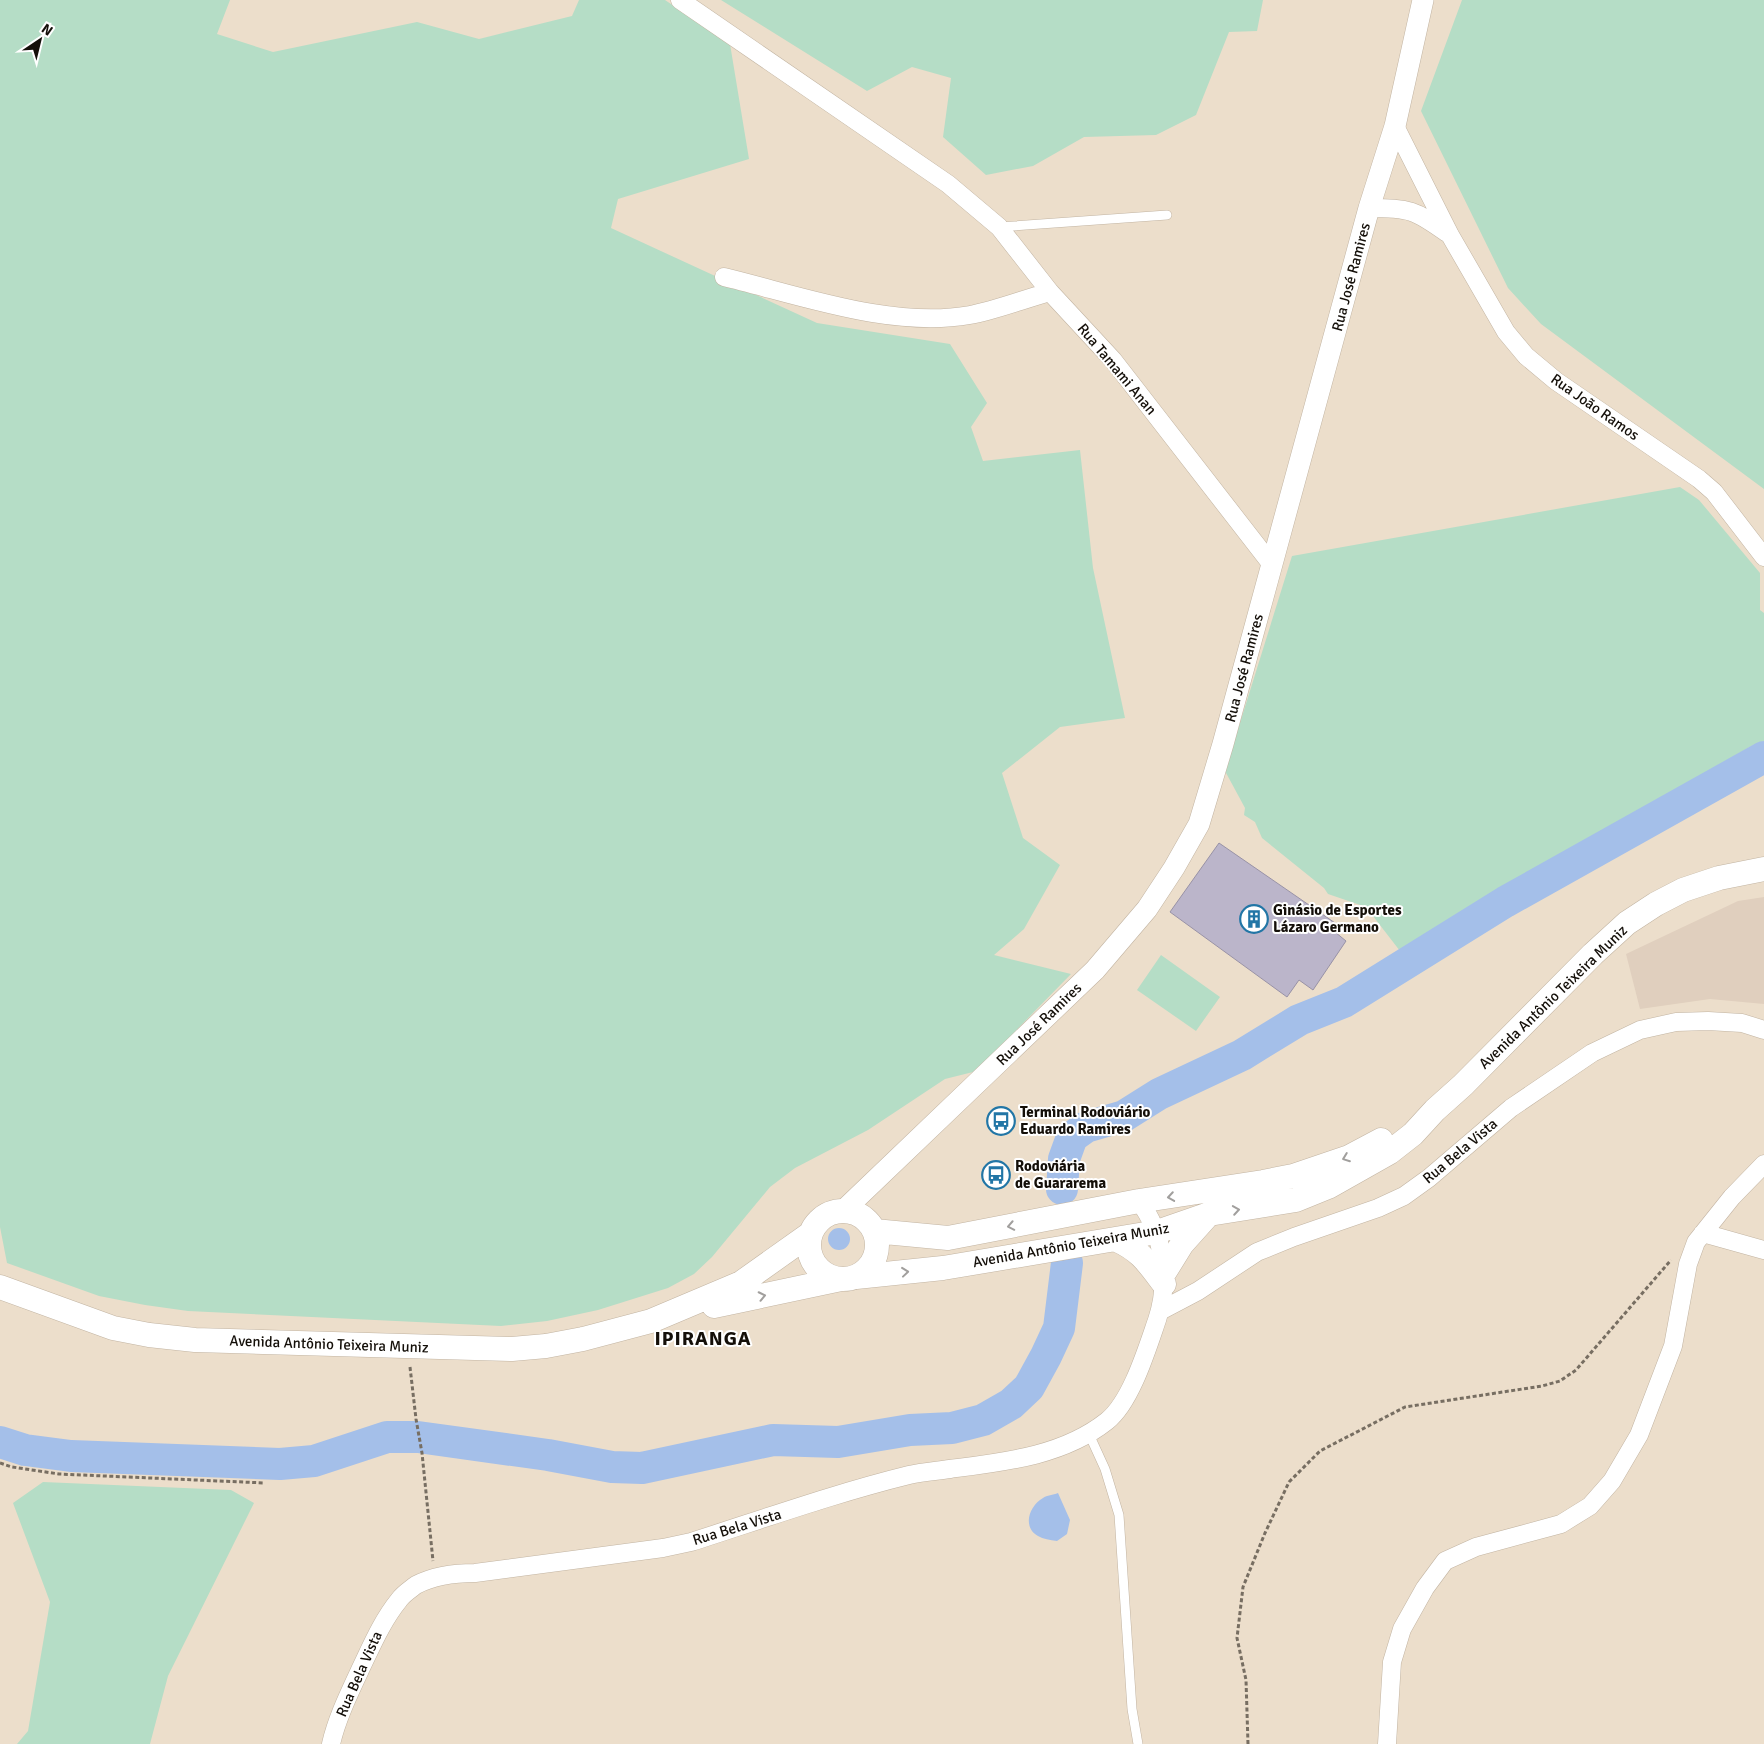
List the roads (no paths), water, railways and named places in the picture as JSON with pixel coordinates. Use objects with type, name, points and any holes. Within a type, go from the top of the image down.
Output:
[{"type":"main road","name":"Avenida Antônio Teixeira Muniz","points":[[663,1317],[849,1278],[943,1268],[1094,1242],[1117,1240],[1157,1232],[1209,1214],[1296,1200],[1328,1187],[1390,1152],[1413,1134],[1593,954],[1627,923],[1682,890],[1719,878],[1764,869]]},
{"type":"main road","name":"Avenida Antônio Teixeira Muniz","points":[[874,1231],[948,1238],[1139,1202],[1293,1176],[1349,1157],[1435,1110]]},
{"type":"main road","name":"Avenida Antônio Teixeira Muniz","points":[[0,1287],[113,1328],[149,1335],[194,1340],[512,1349],[546,1346],[592,1337],[652,1321],[740,1283],[810,1234],[817,1224],[826,1217],[836,1211],[843,1211]]},
{"type":"main road","points":[[810,1234],[809,1247],[812,1259],[819,1269],[829,1276],[849,1278],[868,1268],[875,1258],[877,1244],[874,1231],[867,1221],[860,1216],[852,1212],[843,1211]]},
{"type":"main road","points":[[1117,1240],[1141,1255],[1164,1279],[1182,1244],[1209,1214]]},
{"type":"street","name":"Rua Tamami Anan","points":[[680,0],[948,184],[999,227],[1050,292],[1113,360],[1272,565]]},
{"type":"street","name":"Rua José Ramires","points":[[843,1211],[1095,970],[1147,909],[1174,868],[1199,824],[1223,744],[1370,208],[1395,126],[1423,0]]},
{"type":"street","name":"Rua João Ramos","points":[[1395,126],[1450,235],[1506,332],[1526,356],[1556,381],[1699,479],[1714,492],[1764,557]]},
{"type":"street","name":"Rua João Ramos","points":[[1370,208],[1404,209],[1415,212],[1450,235]]},
{"type":"street","points":[[724,277],[858,310],[896,316],[941,317],[970,315],[1050,292]]},
{"type":"street","name":"Rua Bela Vista","points":[[1160,1311],[1198,1291],[1257,1252],[1378,1208],[1404,1196],[1429,1178],[1511,1108],[1592,1054],[1640,1030],[1676,1022],[1708,1021],[1742,1023],[1764,1030]]},
{"type":"street","points":[[1387,1744],[1392,1662],[1402,1629],[1425,1588],[1445,1562],[1476,1547],[1561,1524],[1590,1506],[1612,1481],[1639,1435],[1673,1346],[1688,1264],[1700,1237],[1732,1197],[1764,1164]]},
{"type":"street","name":"Rua Bela Vista","points":[[332,1744],[335,1729],[348,1696],[381,1626],[400,1598],[416,1585],[453,1573],[495,1570],[663,1548],[691,1542],[887,1481],[911,1475],[1009,1462],[1059,1448],[1089,1434],[1109,1419],[1128,1395],[1145,1357],[1160,1311],[1164,1279],[1157,1232],[1139,1202]]},
{"type":"street","points":[[1700,1237],[1764,1250]]},
{"type":"lane","points":[[999,227],[1167,215]]},
{"type":"lane","points":[[1089,1434],[1105,1470],[1119,1515],[1132,1709],[1138,1744]]},
{"type":"water","points":[[839,1228],[847,1231],[850,1239],[847,1247],[839,1250],[831,1247],[828,1239],[831,1231]]},
{"type":"water","points":[[1058,1493],[1070,1520],[1067,1534],[1057,1541],[1044,1539],[1033,1532],[1030,1527],[1029,1517],[1038,1502],[1046,1496]]},
{"type":"waterway","points":[[1062,1189],[1064,1159],[1072,1137],[1086,1127],[1124,1116],[1159,1094],[1242,1055],[1299,1020],[1344,1002],[1505,902],[1764,757]]},
{"type":"waterway","points":[[0,1442],[25,1450],[71,1456],[280,1464],[314,1461],[387,1437],[418,1437],[548,1455],[612,1467],[642,1468],[773,1440],[838,1442],[910,1430],[952,1428],[983,1420],[1011,1404],[1029,1387],[1059,1328],[1067,1263]]},
{"type":"place","name":"Ginásio de Esportes Lázaro Germano","points":[[1254,919]]},
{"type":"place","name":"Terminal Rodoviário Eduardo Ramires","points":[[1001,1121]]},
{"type":"place","name":"Rodoviária de Guararema","points":[[996,1175]]},
{"type":"district","name":"IPIRANGA","points":[[703,1338]]}]
